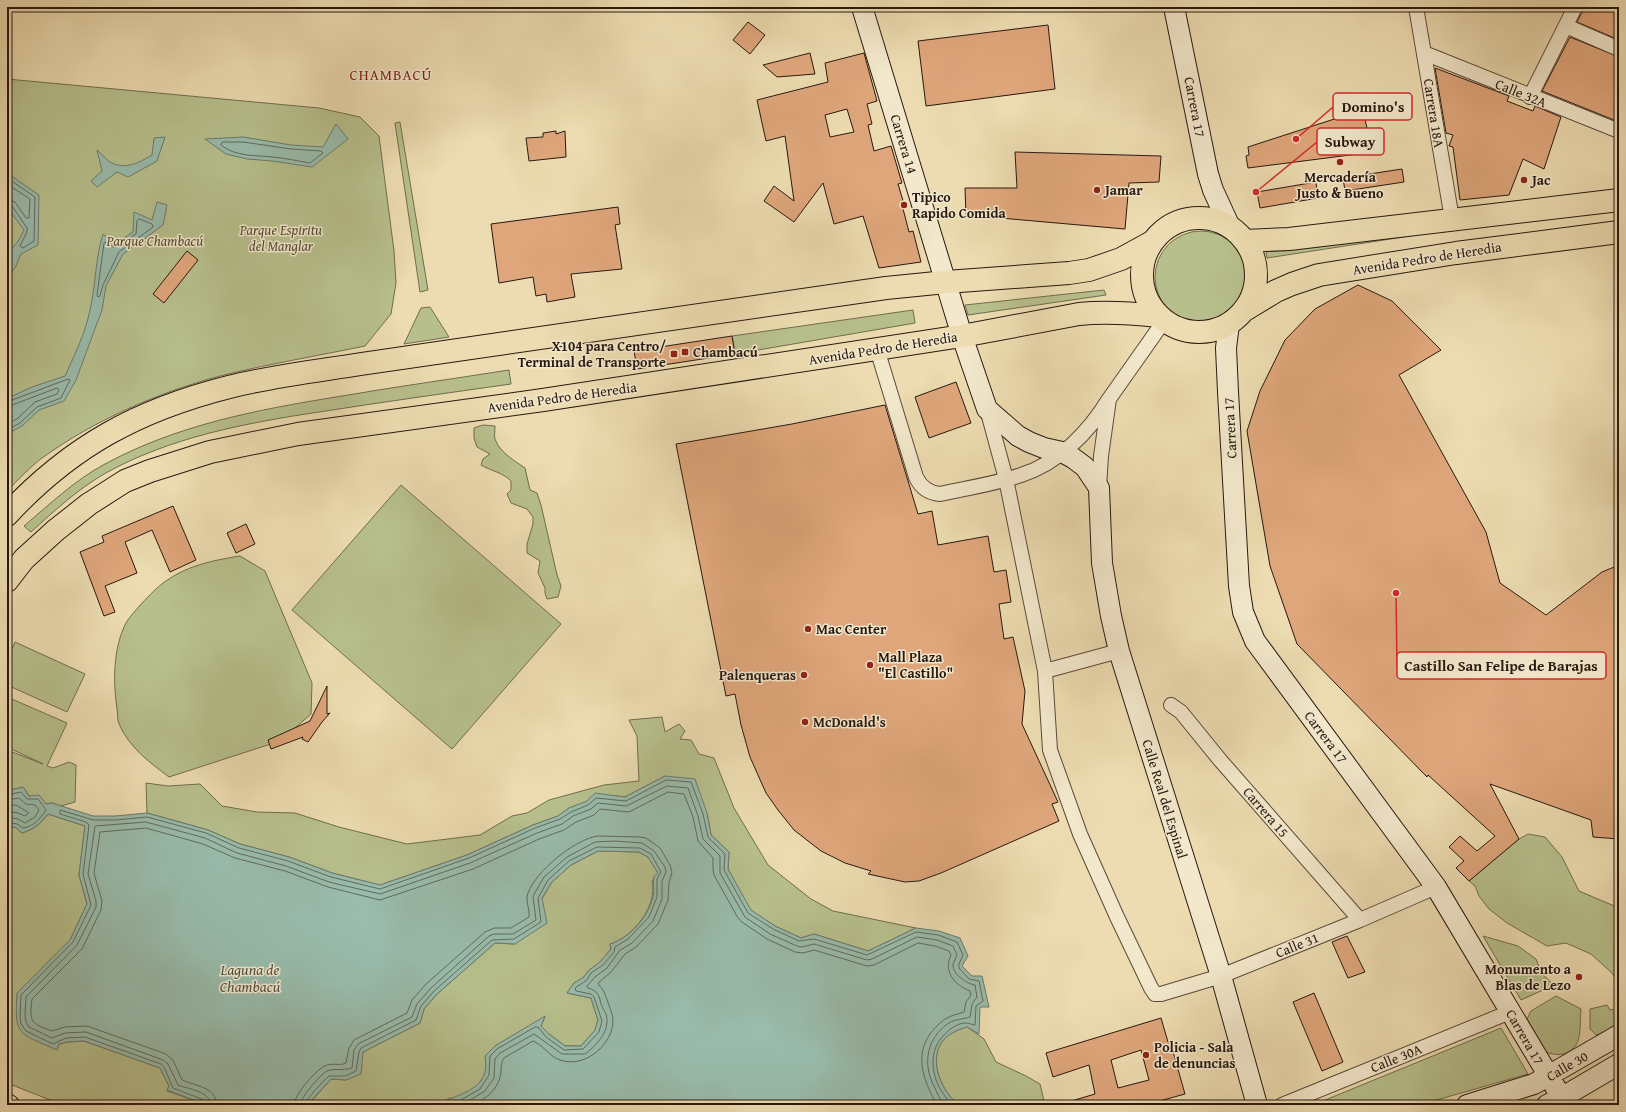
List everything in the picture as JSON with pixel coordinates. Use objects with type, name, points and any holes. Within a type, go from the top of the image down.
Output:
[{"type":"highway","points":[[1238,234],[1289,239],[1619,200]]},
{"type":"highway","points":[[7,514],[27,493],[52,471],[109,432],[149,412],[183,400],[230,386],[274,378],[360,364],[858,292],[946,282],[1069,273],[1089,270],[1121,259],[1152,242],[1164,230],[1180,221],[1197,218],[1214,220],[1238,234],[1251,251],[1255,262],[1256,274],[1253,294],[1236,318],[1213,331],[1196,333],[1179,329],[1161,318],[1150,305],[1144,292],[1142,268],[1146,254],[1152,242]]},
{"type":"highway","name":"Avenida Pedro de Heredia","points":[[1236,318],[1276,291],[1319,275],[1456,253],[1619,232]]},
{"type":"highway","name":"Avenida Pedro de Heredia","points":[[7,581],[24,559],[56,530],[89,504],[125,481],[150,470],[210,452],[298,434],[543,400],[878,349],[1097,312],[1118,312],[1161,318]]},
{"type":"main road","name":"Carrera 14","points":[[862,7],[946,282]]},
{"type":"main road","name":"Carrera 17","points":[[1174,7],[1208,174],[1213,190],[1238,234]]},
{"type":"main road","points":[[946,282],[962,336],[987,409],[1018,436],[1044,448],[1062,452],[1073,458],[1085,467],[1099,488]]},
{"type":"main road","name":"Carrera 17","points":[[1236,318],[1226,348],[1239,586],[1243,612],[1255,641],[1436,887],[1549,1077],[1558,1103]]},
{"type":"main road","name":"Calle Real del Espinal","points":[[1099,488],[1102,563],[1111,616],[1119,651],[1221,976],[1256,1105]]},
{"type":"main road","name":"Calle 30","points":[[1467,1105],[1534,1084],[1549,1077],[1619,1035]]},
{"type":"main road","name":"Calle 30","points":[[1558,1103],[1619,1064]]},
{"type":"street","name":"Carrera 18A","points":[[1416,7],[1452,219]]},
{"type":"street","points":[[1530,97],[1575,7]]},
{"type":"street","points":[[1566,26],[1619,49]]},
{"type":"street","name":"Calle 32A","points":[[1424,53],[1530,97],[1619,131]]},
{"type":"street","name":"Calle Real del Espinal","points":[[878,349],[916,478],[920,485],[933,493],[940,494],[1021,475],[1036,469],[1074,444],[1089,428],[1161,318]]},
{"type":"street","name":"Calle Real del Espinal","points":[[1099,488],[1109,399]]},
{"type":"street","points":[[987,409],[1006,479],[1045,671],[1119,651]]},
{"type":"street","name":"Calle 31","points":[[1045,671],[1050,750],[1080,834],[1117,917],[1151,988],[1156,994],[1161,994],[1221,976],[1360,920],[1436,887]]},
{"type":"street","name":"Carrera 15","points":[[1171,706],[1181,712],[1220,760],[1360,920]]},
{"type":"street","name":"Calle 30A","points":[[1282,1105],[1510,1012]]},
{"type":"green space","name":"Parque Chambacú","points":[[7,79],[319,108],[360,117],[379,136],[394,251],[396,283],[391,314],[365,346],[220,376],[150,399],[127,409],[62,444],[29,469],[7,491]]},
{"type":"green space","points":[[400,122],[428,290],[420,292],[395,123]]},
{"type":"green space","points":[[1201,231],[1218,235],[1233,245],[1243,260],[1247,277],[1243,294],[1233,309],[1218,319],[1201,323],[1184,319],[1169,309],[1159,294],[1155,277],[1159,260],[1169,245],[1184,235]]},
{"type":"green space","points":[[1413,232],[1423,234],[1267,258],[1265,246],[1283,251]]},
{"type":"green space","points":[[1104,290],[1106,295],[968,315],[965,305]]},
{"type":"green space","points":[[430,307],[449,337],[404,344],[421,308]]},
{"type":"green space","points":[[913,310],[915,323],[735,354],[732,336]]},
{"type":"green space","points":[[509,370],[511,384],[292,416],[209,433],[182,441],[129,461],[94,480],[75,494],[31,532],[24,526],[83,477],[94,470],[132,450],[189,429],[276,407]]},
{"type":"green space","points":[[483,425],[495,426],[495,437],[497,444],[508,456],[525,468],[530,490],[537,493],[561,586],[558,597],[547,599],[545,588],[538,573],[540,561],[527,553],[527,544],[533,524],[533,517],[527,509],[511,503],[507,494],[511,490],[511,481],[481,465],[483,459],[490,454],[477,447],[474,438],[474,428]]},
{"type":"green space","points":[[401,485],[561,624],[452,749],[292,610]]},
{"type":"green space","points":[[240,556],[265,571],[312,683],[311,714],[280,741],[169,777],[147,760],[134,747],[128,740],[118,722],[115,665],[116,654],[122,633],[126,623],[144,600],[174,575],[202,564]]},
{"type":"green space","points":[[15,642],[85,674],[67,712],[7,685],[7,660]]},
{"type":"green space","points":[[7,697],[67,723],[47,766],[53,768],[69,762],[76,765],[75,802],[61,806],[52,803],[46,804],[29,796],[23,787],[7,791],[7,750],[43,764],[7,747]]},
{"type":"green space","points":[[662,717],[665,732],[679,724],[685,731],[680,739],[691,740],[699,754],[714,758],[734,808],[768,865],[811,899],[833,911],[916,928],[868,951],[814,934],[801,938],[775,926],[750,910],[728,869],[729,852],[711,835],[707,813],[665,776],[625,797],[595,794],[587,802],[569,808],[558,816],[533,825],[467,855],[380,885],[332,873],[289,857],[240,844],[208,830],[147,813],[146,783],[168,786],[200,784],[222,806],[257,812],[295,813],[339,827],[407,844],[480,835],[512,816],[527,813],[549,800],[604,785],[639,781],[637,736],[629,720]]},
{"type":"green space","points":[[48,814],[85,826],[79,875],[87,904],[70,940],[17,993],[57,1050],[59,1044],[84,1041],[160,1068],[169,1086],[167,1091],[207,1105],[63,1105],[7,1083],[7,827],[15,827],[22,833],[37,826]]},
{"type":"green space","points":[[1528,834],[1545,837],[1562,857],[1579,891],[1619,908],[1619,985],[1612,973],[1591,954],[1566,943],[1547,946],[1507,923],[1489,909],[1479,896],[1475,886],[1469,881],[1519,839]]},
{"type":"green space","points":[[598,851],[639,852],[648,857],[658,873],[652,881],[653,891],[651,900],[642,919],[627,935],[610,944],[611,949],[600,962],[588,971],[584,977],[574,983],[567,993],[591,998],[598,1020],[595,1030],[581,1046],[565,1046],[549,1034],[541,1026],[545,1017],[495,1046],[485,1056],[487,1064],[485,1074],[478,1086],[457,1098],[449,1098],[439,1105],[301,1105],[309,1104],[331,1079],[346,1080],[363,1052],[420,1023],[424,1009],[437,994],[495,943],[515,944],[552,882],[571,865]]},
{"type":"green space","points":[[1483,936],[1518,946],[1536,959],[1542,974],[1554,985],[1521,1000]]},
{"type":"green space","points":[[1556,996],[1581,1009],[1578,1041],[1569,1052],[1565,1054],[1551,1054],[1546,1052],[1527,1019],[1531,1011]]},
{"type":"green space","points":[[1607,1005],[1610,1010],[1619,1008],[1619,1025],[1606,1032],[1596,1035],[1590,1029],[1590,1009]]},
{"type":"green space","points":[[967,1027],[984,1039],[996,1062],[1040,1084],[1045,1105],[959,1105],[947,1093],[939,1077],[937,1068],[936,1059],[938,1051],[941,1043],[946,1037]]},
{"type":"green space","points":[[1501,1028],[1528,1074],[1419,1105],[1313,1105]]},
{"type":"water","points":[[336,124],[348,139],[312,167],[247,159],[226,154],[205,139],[243,137],[291,145],[323,147]]},
{"type":"water","points":[[165,137],[157,161],[128,177],[117,172],[97,187],[91,181],[102,171],[97,150],[112,163],[122,166],[128,165],[152,155],[154,138]]},
{"type":"water","points":[[7,173],[39,195],[38,245],[21,254],[16,266],[7,280],[7,257],[24,230],[7,207]]},
{"type":"water","points":[[157,202],[167,205],[163,225],[123,254],[106,286],[102,310],[76,380],[64,401],[39,410],[22,426],[7,434],[8,398],[32,387],[65,376],[88,319],[92,301],[98,253],[103,234],[115,244],[133,232],[134,212],[152,220]]},
{"type":"water","name":"Laguna de Chambacú","points":[[665,776],[695,779],[707,813],[711,835],[729,852],[728,869],[751,910],[775,926],[801,938],[814,934],[868,951],[916,928],[939,931],[960,938],[968,956],[962,966],[972,976],[982,976],[989,1007],[980,1007],[979,1034],[967,1027],[952,1033],[941,1043],[938,1051],[936,1059],[939,1077],[947,1093],[959,1105],[439,1105],[465,1093],[479,1083],[486,1068],[485,1056],[495,1046],[545,1016],[541,1026],[565,1046],[581,1046],[595,1030],[598,1020],[591,998],[567,993],[574,983],[584,977],[588,971],[600,962],[611,949],[610,944],[624,937],[637,926],[651,905],[654,894],[654,876],[658,873],[648,857],[639,852],[598,851],[571,865],[552,882],[542,898],[547,923],[515,944],[495,943],[437,994],[424,1009],[420,1023],[363,1052],[361,1074],[346,1080],[331,1079],[308,1104],[207,1105],[167,1090],[169,1086],[160,1068],[84,1041],[59,1044],[57,1050],[27,1036],[18,1026],[16,1007],[17,993],[70,940],[87,904],[79,875],[85,826],[48,814],[36,826],[22,833],[15,827],[7,827],[7,791],[23,787],[29,796],[39,795],[46,804],[52,803],[93,816],[115,816],[147,813],[208,830],[240,844],[289,857],[332,873],[380,885],[467,855],[533,825],[558,816],[569,808],[587,801],[595,793],[625,797]]},
{"type":"building","points":[[1587,7],[1619,7],[1619,40],[1577,22]]},
{"type":"building","points":[[748,22],[765,35],[750,54],[733,40]]},
{"type":"building","points":[[1048,25],[1055,89],[926,106],[918,41]]},
{"type":"building","points":[[1570,37],[1619,57],[1619,122],[1542,91]]},
{"type":"building","points":[[810,53],[815,74],[777,77],[763,65]]},
{"type":"building","points":[[864,53],[877,101],[867,104],[872,124],[868,125],[874,151],[891,146],[902,183],[898,184],[904,204],[902,205],[909,232],[913,231],[921,262],[879,268],[863,216],[834,224],[823,183],[794,222],[764,201],[774,186],[794,201],[785,136],[766,141],[757,100],[828,82],[825,63]],"holes":[[[847,109],[854,132],[830,137],[825,115]]]},
{"type":"building","points":[[1435,68],[1509,96],[1507,101],[1533,111],[1535,106],[1561,117],[1544,169],[1523,159],[1509,195],[1460,200],[1453,147],[1449,146],[1453,135],[1446,133]]},
{"type":"building","points":[[1363,111],[1367,128],[1362,129],[1366,153],[1248,168],[1246,156],[1249,155],[1248,147]]},
{"type":"building","points":[[556,131],[556,134],[565,131],[566,157],[529,161],[526,138],[543,137],[543,133]]},
{"type":"building","points":[[1015,152],[1161,156],[1159,182],[1129,183],[1125,229],[966,215],[965,188],[1017,188]]},
{"type":"building","points":[[1402,169],[1404,182],[1345,191],[1343,178]]},
{"type":"building","points":[[1316,182],[1318,198],[1260,208],[1257,192]]},
{"type":"building","points":[[618,207],[620,224],[615,225],[622,269],[571,274],[575,297],[547,302],[546,294],[536,296],[533,277],[499,283],[491,224]]},
{"type":"building","points":[[187,251],[198,260],[164,303],[153,294]]},
{"type":"building","points":[[1358,285],[1392,301],[1441,350],[1399,375],[1486,532],[1500,583],[1546,615],[1602,572],[1619,565],[1619,839],[1593,837],[1591,820],[1490,784],[1519,839],[1469,881],[1456,868],[1464,861],[1449,847],[1460,836],[1477,851],[1495,836],[1428,775],[1427,777],[1297,644],[1270,566],[1247,431],[1260,391],[1285,340],[1315,309]]},
{"type":"building","name":"Chambacú","points":[[732,336],[735,354],[637,369],[634,351]]},
{"type":"building","points":[[956,382],[971,423],[929,438],[915,397]]},
{"type":"building","name":"Mall Plaza \"El Castillo\"","points":[[885,405],[918,514],[932,511],[938,545],[988,536],[994,572],[1006,570],[1011,602],[999,604],[1004,639],[1013,637],[1025,691],[1022,724],[1058,802],[1052,804],[1059,821],[941,873],[919,881],[905,882],[868,874],[871,871],[845,863],[821,851],[794,830],[766,793],[750,757],[741,725],[735,694],[726,696],[676,444],[792,424]]},
{"type":"building","points":[[173,506],[196,560],[170,572],[152,530],[125,542],[137,573],[105,586],[115,612],[104,616],[80,552],[104,542],[102,536]]},
{"type":"building","points":[[246,524],[255,544],[236,553],[227,533]]},
{"type":"building","points":[[327,686],[327,714],[330,713],[308,742],[302,739],[303,737],[271,749],[268,740],[310,721]]},
{"type":"building","points":[[1347,936],[1365,972],[1348,978],[1332,942]]},
{"type":"building","points":[[1314,993],[1343,1062],[1322,1071],[1293,1002]]},
{"type":"building","points":[[1161,1018],[1168,1042],[1170,1041],[1185,1094],[1145,1105],[1068,1105],[1068,1102],[1095,1094],[1089,1065],[1053,1077],[1046,1053]],"holes":[[[1141,1050],[1149,1080],[1118,1088],[1111,1060]]]},
{"type":"place","name":"Domino's","points":[[1296,139]]},
{"type":"place","name":"Mercadería Justo & Bueno","points":[[1340,162]]},
{"type":"place","name":"Jac","points":[[1524,180]]},
{"type":"place","name":"Jamar","points":[[1097,190]]},
{"type":"place","name":"Subway","points":[[1256,192]]},
{"type":"place","name":"Tipico Rapido Comida","points":[[904,205]]},
{"type":"place","name":"Chambacú","points":[[685,352]]},
{"type":"place","name":"X104 para Centro/ Terminal de Transporte","points":[[674,354]]},
{"type":"place","name":"Castillo San Felipe de Barajas","points":[[1396,593]]},
{"type":"place","name":"Mac Center","points":[[808,629]]},
{"type":"place","name":"Mall Plaza \"El Castillo\"","points":[[870,665]]},
{"type":"place","name":"Palenqueras","points":[[804,675]]},
{"type":"place","name":"McDonald's","points":[[805,722]]},
{"type":"place","name":"Monumento a Blas de Lezo","points":[[1579,977]]},
{"type":"place","name":"Policia - Sala de denuncias","points":[[1146,1055]]},
{"type":"district","name":"CHAMBACÚ","points":[[391,74]]},
{"type":"park label","name":"Parque Espiritu del Manglar","points":[[281,238]]}]
